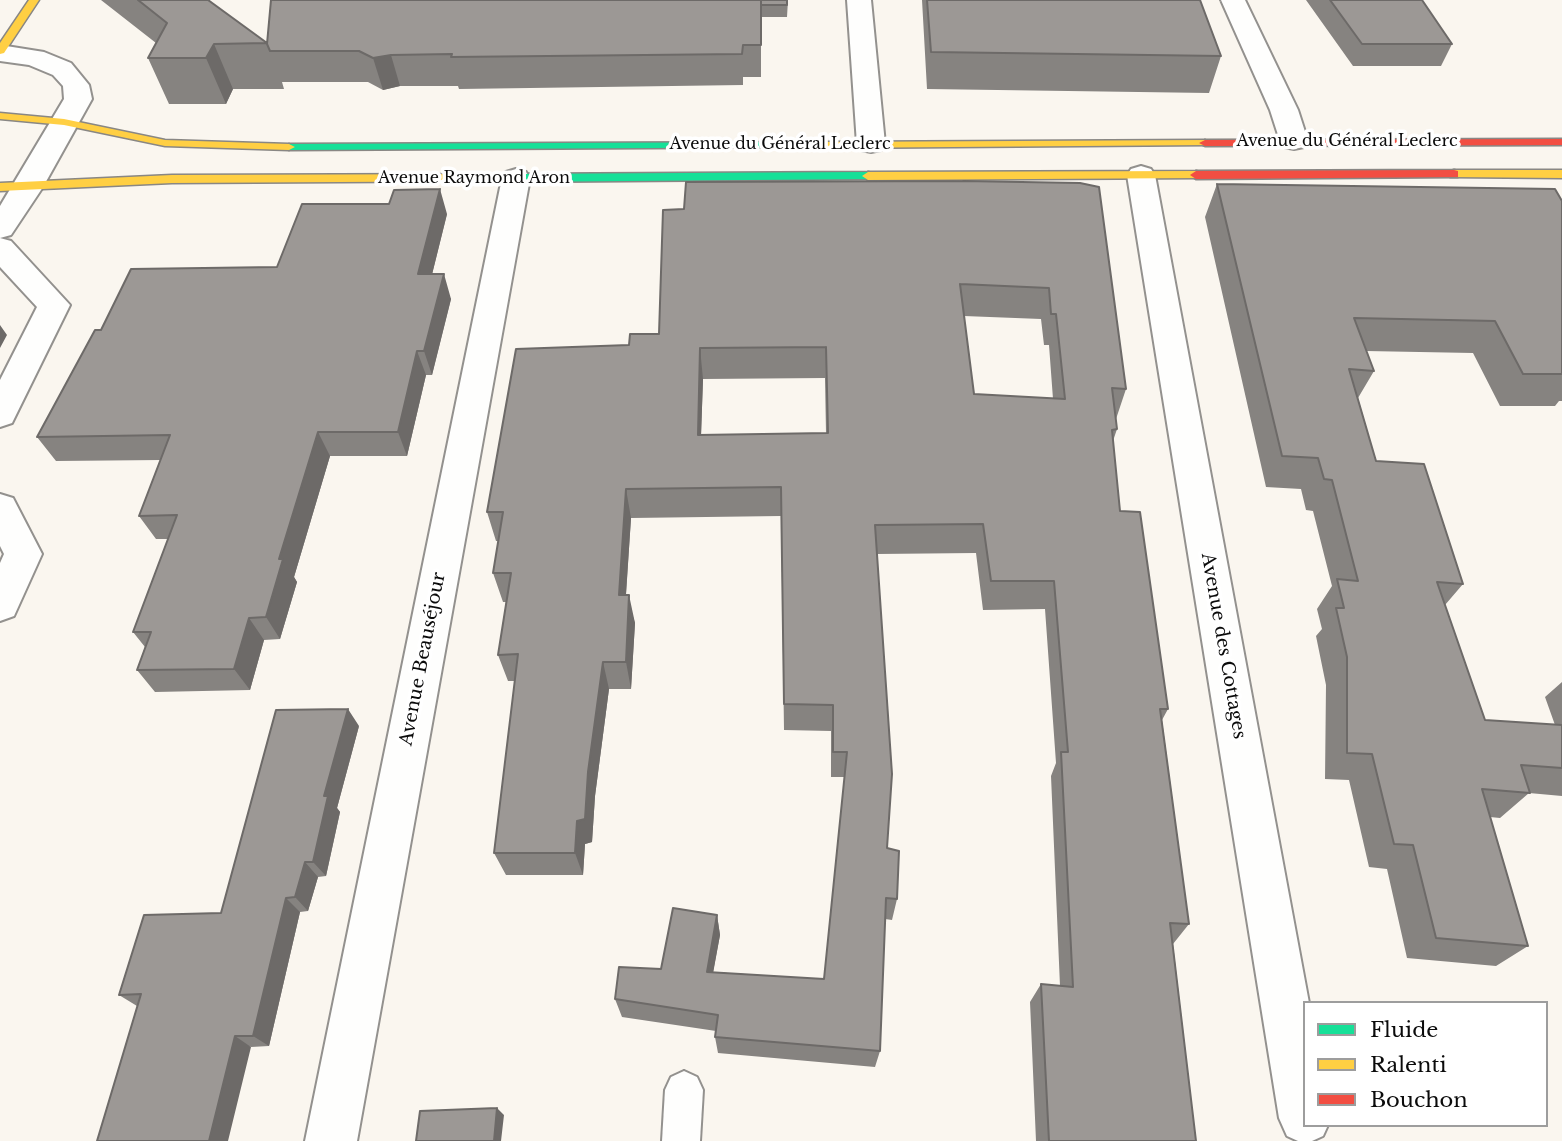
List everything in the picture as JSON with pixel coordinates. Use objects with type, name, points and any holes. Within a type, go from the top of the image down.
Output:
[{"type":"main road","points":[[0,52],[34,0]]},
{"type":"main road","name":"Avenue du Général Leclerc","points":[[0,116],[64,122],[165,143],[236,147],[1562,142]]},
{"type":"main road","name":"Avenue du Général Leclerc","points":[[947,176],[1562,174]]},
{"type":"main road","name":"Avenue Raymond Aron","points":[[14,187],[172,179],[947,176]]},
{"type":"street","points":[[859,0],[871,144]]},
{"type":"street","points":[[1233,0],[1284,110],[1294,141]]},
{"type":"street","points":[[0,52],[35,58],[62,69],[76,85],[78,99],[64,122],[14,187],[0,228]]},
{"type":"street","name":"Avenue des Cottages","points":[[1141,175],[1303,1106]]},
{"type":"street","name":"Avenue Beauséjour","points":[[331,1141],[516,178]]},
{"type":"street","points":[[0,248],[54,305],[0,414]]},
{"type":"street","points":[[0,508],[23,554],[0,605]]},
{"type":"lane","points":[[681,1141],[684,1090]]},
{"type":"building","points":[[138,0],[208,0],[267,43],[214,44],[206,58],[148,58],[167,23]]},
{"type":"building","points":[[271,0],[761,0],[761,45],[743,45],[742,54],[451,57],[452,54],[373,58],[359,51],[270,51],[267,44]]},
{"type":"building","points":[[761,0],[787,0],[787,5],[761,5]]},
{"type":"building","points":[[927,0],[1200,0],[1221,56],[931,52]]},
{"type":"building","points":[[1330,0],[1422,0],[1452,44],[1362,44]]},
{"type":"building","points":[[963,181],[1080,183],[1099,187],[1126,389],[1112,388],[1117,429],[1112,430],[1120,511],[1140,512],[1168,709],[1160,709],[1189,924],[1170,923],[1196,1141],[1049,1141],[1041,984],[1073,987],[1061,752],[1068,752],[1054,581],[991,581],[983,524],[875,525],[892,774],[887,848],[899,851],[897,899],[886,898],[880,1051],[715,1037],[718,1015],[615,999],[619,967],[661,969],[673,908],[717,915],[707,972],[824,979],[847,752],[833,752],[833,705],[784,704],[781,487],[626,489],[619,595],[629,595],[626,662],[603,662],[588,772],[585,819],[577,821],[575,853],[494,853],[518,654],[498,655],[511,573],[493,573],[503,512],[487,512],[516,349],[629,345],[630,334],[659,334],[663,210],[684,209],[686,182]],"holes":[[[960,284],[1049,288],[1051,314],[1056,314],[1065,399],[974,394]],[[826,347],[828,433],[698,435],[700,348]]]},
{"type":"building","points":[[1217,184],[1555,189],[1562,201],[1562,374],[1523,374],[1495,321],[1354,318],[1374,371],[1349,369],[1376,461],[1424,464],[1463,584],[1437,582],[1485,720],[1562,725],[1562,768],[1521,765],[1530,793],[1482,789],[1528,946],[1436,938],[1413,845],[1394,844],[1372,754],[1347,753],[1347,657],[1336,608],[1344,608],[1337,579],[1358,581],[1332,480],[1324,479],[1318,458],[1282,456]]},
{"type":"building","points":[[440,189],[418,274],[444,274],[424,351],[417,351],[398,432],[318,432],[279,559],[283,559],[266,617],[249,618],[234,669],[137,670],[151,632],[133,632],[177,515],[139,516],[170,435],[37,437],[95,330],[101,330],[131,269],[277,267],[302,204],[389,204],[394,190]]},
{"type":"building","points":[[348,709],[324,796],[328,796],[313,862],[305,862],[295,897],[286,898],[253,1036],[235,1036],[209,1141],[97,1141],[141,994],[119,995],[144,915],[221,913],[276,710]]},
{"type":"building","points":[[497,1108],[494,1141],[416,1141],[420,1111]]},
{"type":"traffic: fast","points":[[289,147],[827,145]]},
{"type":"traffic: fast","points":[[505,178],[868,176]]},
{"type":"traffic: slow","points":[[0,51],[34,0]]},
{"type":"traffic: slow","points":[[0,116],[64,122],[165,143],[289,147]]},
{"type":"traffic: slow","points":[[827,145],[1205,143]]},
{"type":"traffic: slow","points":[[1454,174],[1562,174]]},
{"type":"traffic: slow","points":[[868,176],[1196,175]]},
{"type":"traffic: slow","points":[[0,187],[172,179],[505,178]]},
{"type":"traffic: jam","points":[[1205,143],[1562,142]]},
{"type":"traffic: jam","points":[[1196,175],[1454,174]]}]
